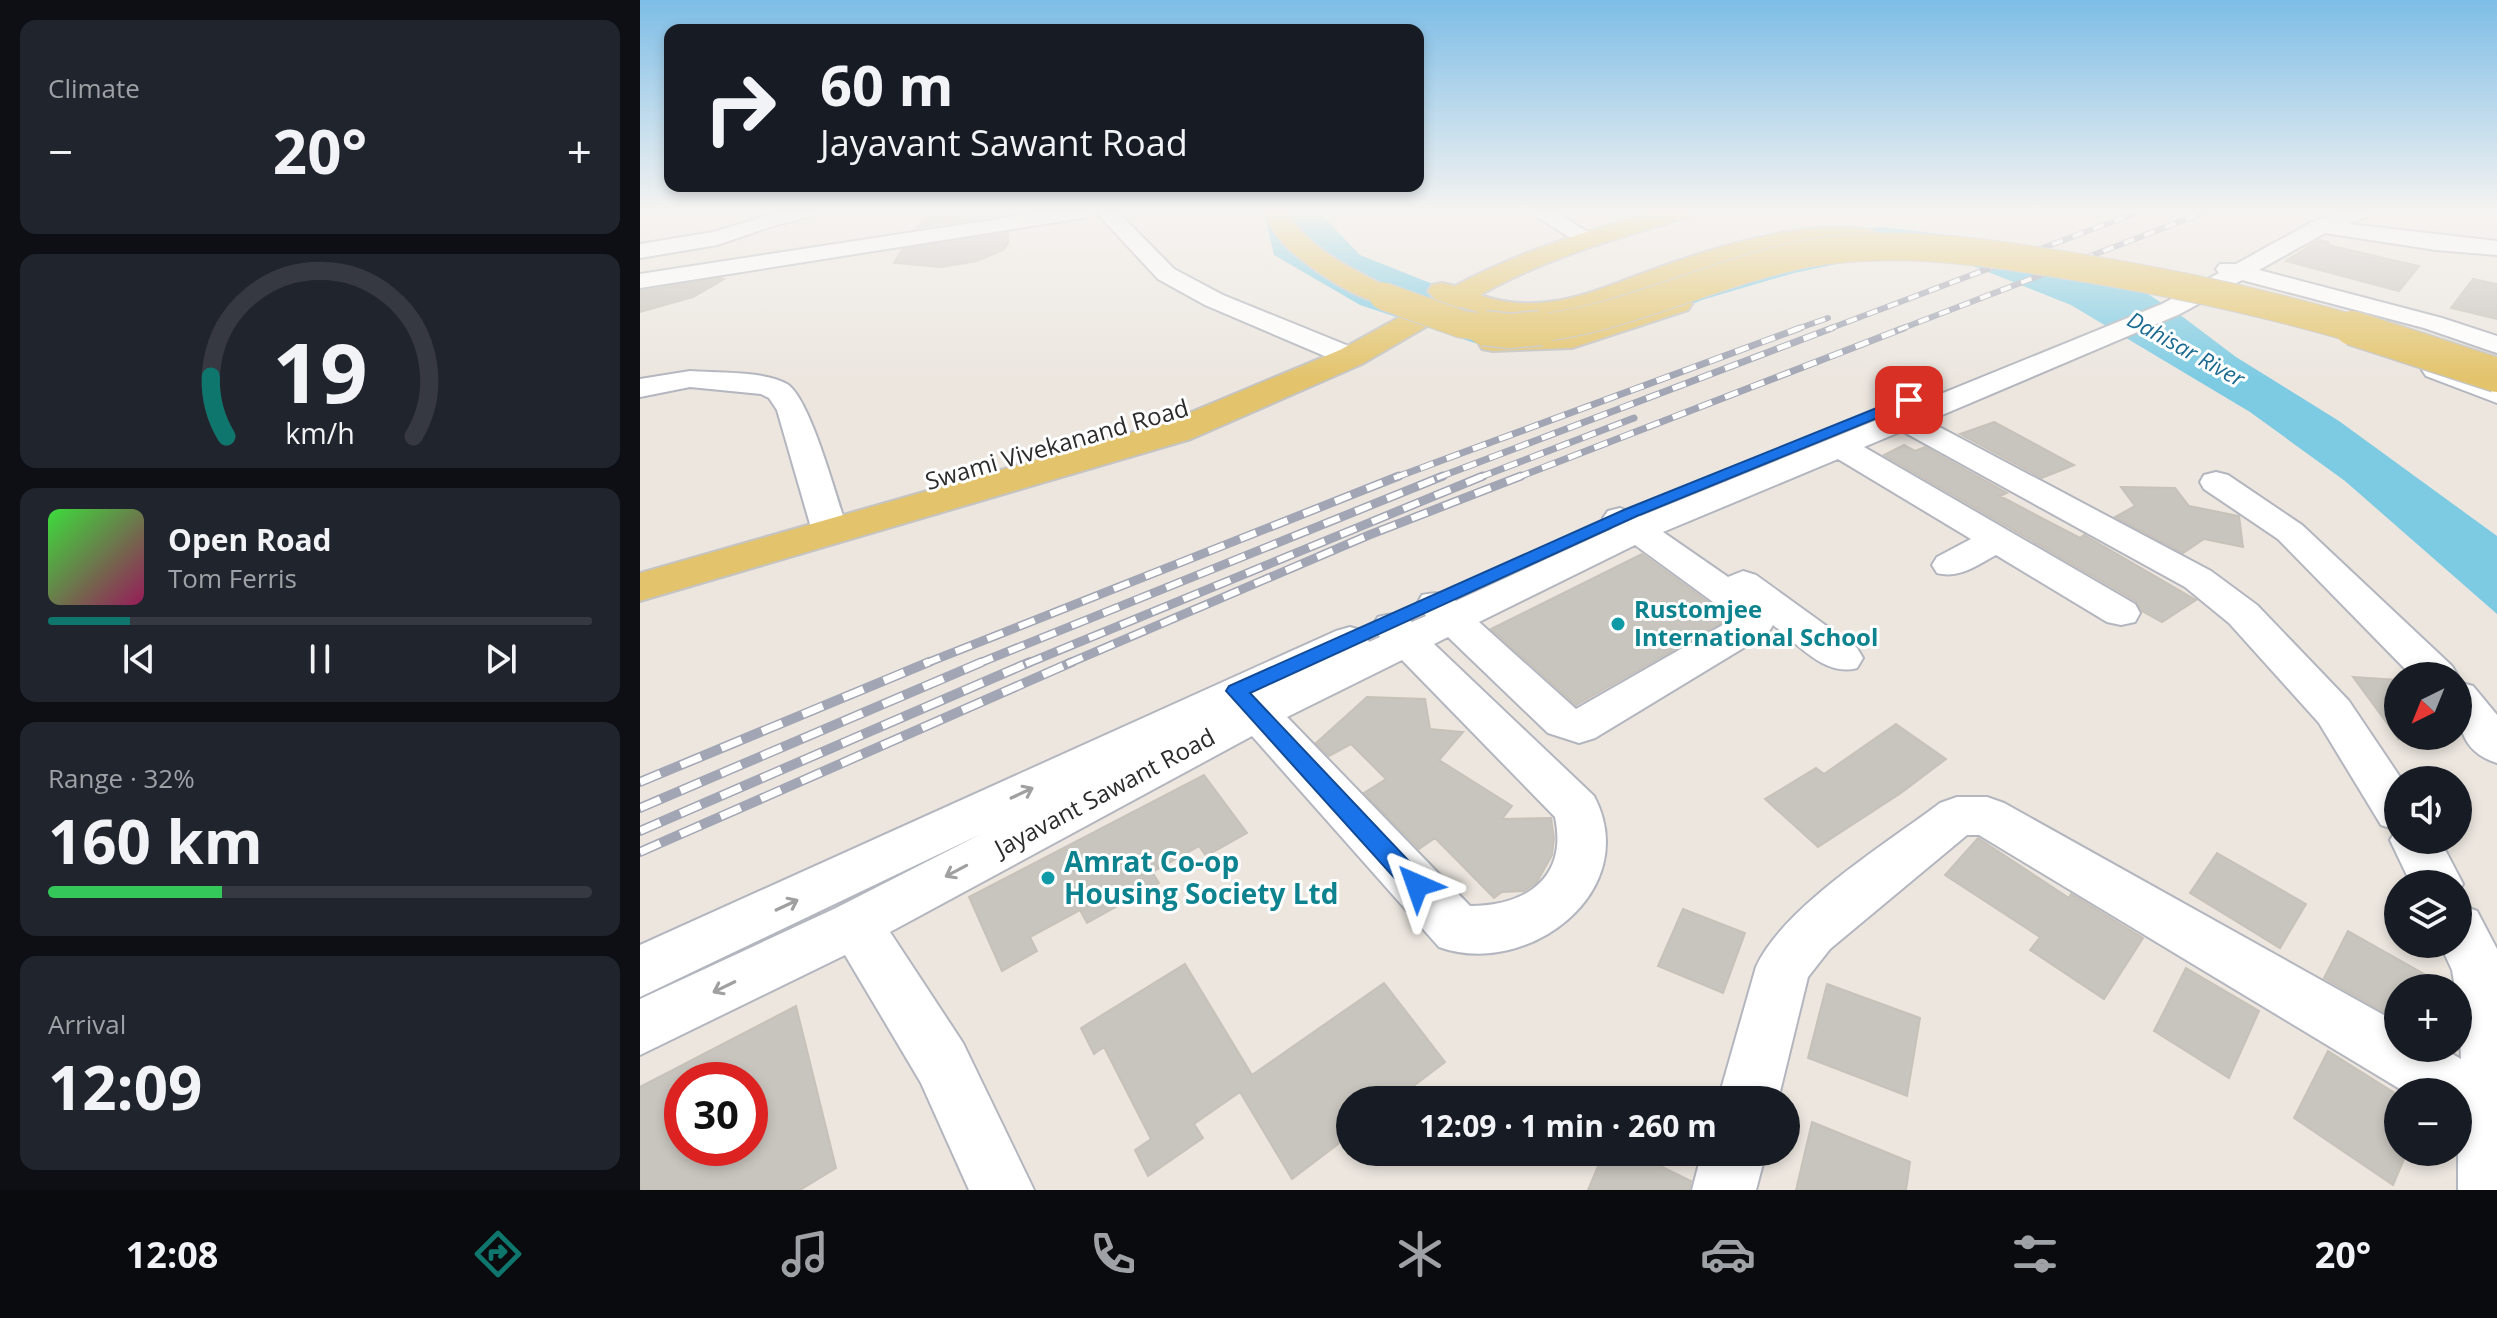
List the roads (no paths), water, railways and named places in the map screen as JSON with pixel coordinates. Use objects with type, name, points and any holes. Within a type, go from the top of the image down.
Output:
[{"type":"main road","points":[[1332,268],[1383,296],[1473,327],[1509,331],[1584,322],[1752,268]]},
{"type":"main road","points":[[1359,268],[1402,289],[1477,315],[1520,319],[1587,312],[1726,268]]},
{"type":"main road","name":"Swami Vivekanand Road","points":[[640,564],[827,521],[1178,431],[1458,289],[1513,268]]},
{"type":"main road","points":[[1458,289],[1509,313],[1559,311],[1694,268]]},
{"type":"main road","points":[[1370,336],[1464,338],[1493,342],[1572,339],[1786,268]]},
{"type":"main road","points":[[2082,268],[2259,303],[2387,337],[2497,375]]},
{"type":"main road","points":[[2167,268],[2236,276],[2400,326],[2497,360]]},
{"type":"main road","name":"Swami Vivekanand Road","points":[[640,587],[827,521]]},
{"type":"street","points":[[640,281],[726,268]]},
{"type":"street","points":[[1160,268],[1214,300],[1370,336]]},
{"type":"street","name":"Jayavant Sawant Road","points":[[2236,276],[2242,268]]},
{"type":"street","name":"Jayavant Sawant Road","points":[[640,972],[1246,703],[1398,632],[1453,619],[1643,527],[2160,305],[2236,276],[2248,268]]},
{"type":"street","points":[[2236,276],[2433,323],[2497,345]]},
{"type":"street","name":"Jayavant Sawant Road","points":[[1643,527],[1904,420],[2084,338]]},
{"type":"street","points":[[2431,368],[2497,394]]},
{"type":"street","points":[[640,388],[690,379],[767,386],[780,392],[792,410],[827,521]]},
{"type":"street","points":[[1904,420],[2198,579],[2243,614],[2334,712],[2384,790]]},
{"type":"street","points":[[1839,446],[2121,613]]},
{"type":"street","points":[[2216,482],[2290,532],[2423,662]]},
{"type":"street","points":[[1453,619],[1563,722],[1579,727],[1754,624],[1756,614],[1747,606],[1643,527]]},
{"type":"street","points":[[1643,527],[1843,658]]},
{"type":"street","points":[[1950,565],[1997,540]]},
{"type":"street","points":[[1246,703],[1458,930],[1483,932],[1536,914],[1557,899],[1576,879],[1584,854],[1585,829],[1577,809],[1398,632]]},
{"type":"street","name":"Jayavant Sawant Road","points":[[640,1028],[855,924],[1246,703]]},
{"type":"street","points":[[2472,715],[2497,746]]},
{"type":"street","points":[[1752,1086],[1783,967],[1811,932],[1957,816],[1987,816],[2491,1109]]},
{"type":"street","points":[[855,924],[942,1063],[1002,1190]]},
{"type":"street","points":[[2472,955],[2491,1009],[2490,1190]]},
{"type":"street","points":[[1724,1190],[1730,1166]]},
{"type":"water","points":[[1296,268],[1391,268],[1510,310],[1582,299],[1687,268],[1820,268],[1705,299],[1599,340],[1496,350],[1360,305]]},
{"type":"water","name":"Dahisar River","points":[[1977,268],[2089,268],[2125,279],[2183,317],[2236,357],[2339,421],[2497,536],[2497,614],[2345,481],[2250,412],[2071,305]]},
{"type":"railway","points":[[1826,330],[1991,268]]},
{"type":"railway","points":[[1898,330],[2061,268]]},
{"type":"railway","points":[[1794,330],[1828,318]]},
{"type":"railway","points":[[1394,478],[1800,328]]},
{"type":"railway","points":[[1437,478],[1832,328]]},
{"type":"railway","points":[[1516,478],[1904,328]]},
{"type":"railway","points":[[1480,477],[1634,418]]},
{"type":"railway","points":[[928,662],[1399,476]]},
{"type":"railway","points":[[977,664],[1443,476]]},
{"type":"railway","points":[[1067,664],[1369,535],[1521,476]]},
{"type":"railway","points":[[1026,664],[1480,477]]},
{"type":"railway","points":[[640,782],[928,662]]},
{"type":"railway","points":[[924,664],[928,662]]},
{"type":"railway","points":[[640,808],[982,662]]},
{"type":"railway","points":[[640,831],[1030,662]]},
{"type":"railway","points":[[640,852],[1072,662]]},
{"type":"place","name":"Rustomjee International School","points":[[1618,624]]},
{"type":"place","name":"Amrat Co-op Housing Society Ltd","points":[[1048,878]]}]
